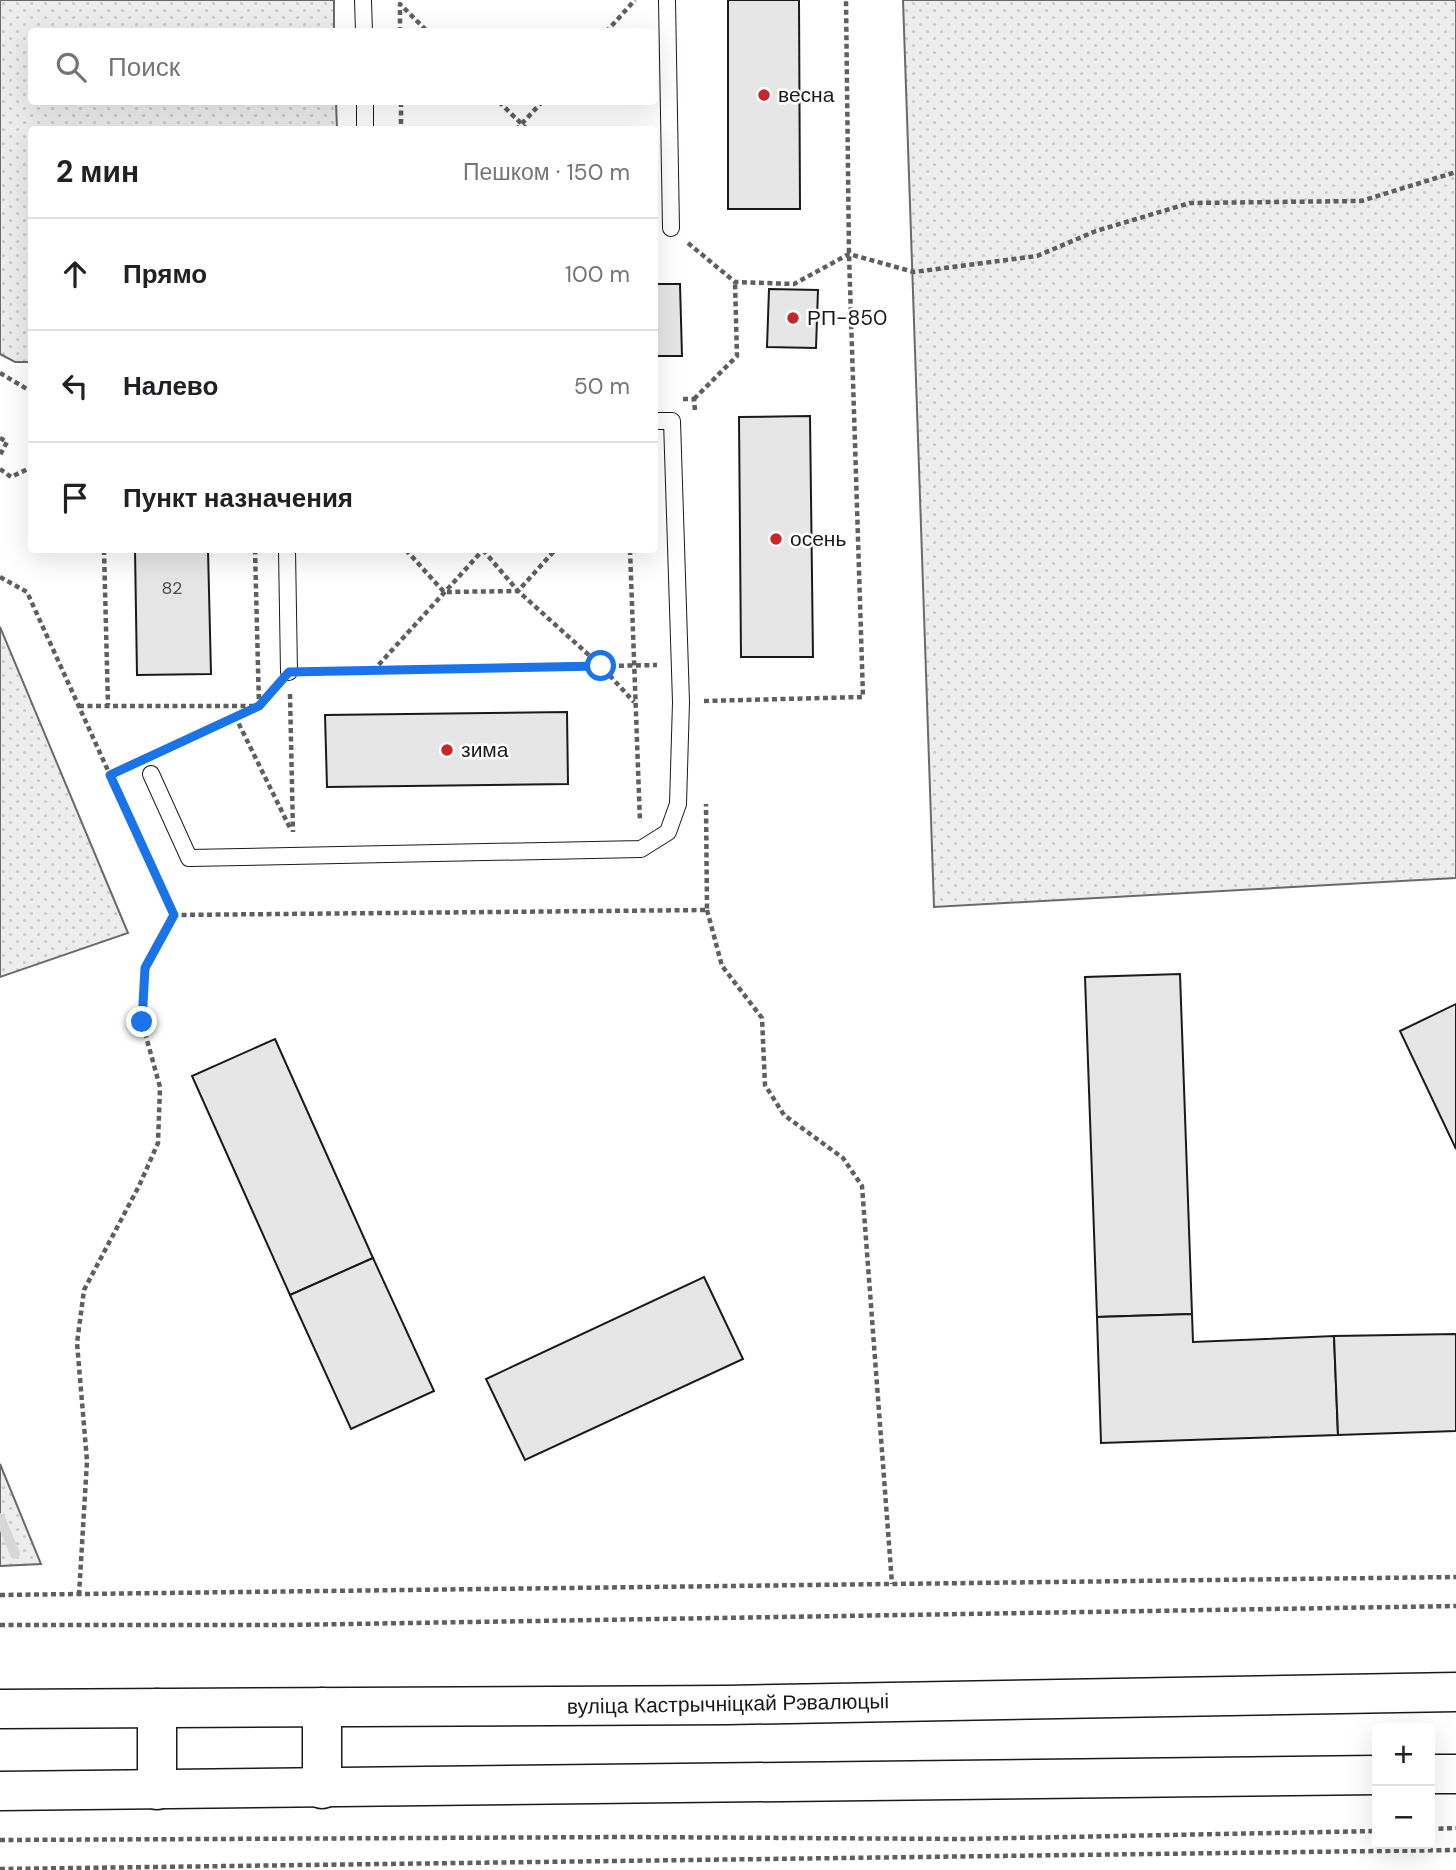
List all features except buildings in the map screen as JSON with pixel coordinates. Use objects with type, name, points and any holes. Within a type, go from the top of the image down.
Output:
[{"type":"highway","name":"вуліца Кастрычніцкай Рэвалюцыі","points":[[0,1709],[741,1705],[1456,1692]]},
{"type":"highway","points":[[322,1707],[322,1789]]},
{"type":"highway","points":[[157,1708],[158,1790]]},
{"type":"highway","points":[[1435,1774],[1456,1774]]},
{"type":"highway","points":[[0,1791],[1372,1775]]},
{"type":"lane","points":[[363,0],[364,28]]},
{"type":"lane","points":[[667,0],[671,228]]},
{"type":"lane","points":[[365,105],[365,126]]},
{"type":"lane","points":[[151,774],[189,858],[641,849],[668,832],[678,804],[681,702],[672,421],[658,421]]},
{"type":"lane","points":[[288,553],[289,672]]},
{"type":"path","points":[[610,28],[635,0]]},
{"type":"path","points":[[681,702],[863,697],[849,254],[846,0]]},
{"type":"path","points":[[400,2],[400,28]]},
{"type":"path","points":[[400,2],[424,28]]},
{"type":"path","points":[[401,105],[401,126]]},
{"type":"path","points":[[502,105],[522,124],[539,105]]},
{"type":"path","points":[[671,228],[735,282],[794,284],[849,254],[914,272],[1037,256],[1096,231],[1190,203],[1361,201],[1456,172]]},
{"type":"path","points":[[672,421],[737,356],[735,282]]},
{"type":"path","points":[[0,373],[28,388]]},
{"type":"path","points":[[681,399],[694,399]]},
{"type":"path","points":[[694,399],[695,412]]},
{"type":"path","points":[[0,438],[7,442],[0,455]]},
{"type":"path","points":[[0,469],[11,477],[28,469]]},
{"type":"path","points":[[104,553],[108,705]]},
{"type":"path","points":[[256,553],[259,706]]},
{"type":"path","points":[[409,553],[444,592],[517,591],[552,553]]},
{"type":"path","points":[[373,671],[479,553]]},
{"type":"path","points":[[485,553],[517,591],[601,666],[634,702]]},
{"type":"path","points":[[630,553],[640,828]]},
{"type":"path","points":[[0,577],[27,592],[174,915]]},
{"type":"path","points":[[148,758],[259,706],[289,672],[679,665]]},
{"type":"path","points":[[236,716],[293,834],[289,672]]},
{"type":"path","points":[[704,688],[705,701]]},
{"type":"path","points":[[79,706],[259,706]]},
{"type":"path","points":[[110,775],[135,764]]},
{"type":"path","points":[[706,799],[707,909],[722,965],[762,1018],[765,1085],[784,1115],[842,1158],[862,1185],[892,1584]]},
{"type":"path","points":[[174,915],[707,909]]},
{"type":"path","points":[[79,1595],[87,1461],[77,1343],[84,1290],[159,1143],[160,1087],[142,1022],[145,968],[174,915]]},
{"type":"path","points":[[0,1595],[1456,1577]]},
{"type":"path","points":[[0,1625],[315,1625],[1456,1606]]},
{"type":"path","points":[[1435,1829],[1456,1828]]},
{"type":"path","points":[[0,1840],[614,1837],[961,1839],[1372,1831]]},
{"type":"path","points":[[0,1868],[1456,1850]]},
{"type":"shaded area","points":[[0,0],[334,0],[334,28],[28,28],[28,105],[336,105],[337,126],[28,126],[28,362],[15,362],[0,354]]},
{"type":"shaded area","points":[[903,0],[1456,0],[1456,878],[934,907]]},
{"type":"shaded area","points":[[0,627],[128,933],[0,977]]},
{"type":"shaded area","points":[[0,1464],[41,1564],[0,1566]]},
{"type":"waterway","points":[[0,1518],[15,1554]]},
{"type":"place","name":"весна","points":[[764,95]]},
{"type":"place","name":"РП-850","points":[[793,318]]},
{"type":"place","name":"осень","points":[[776,539]]},
{"type":"place","name":"зима","points":[[447,750]]},
{"type":"route","points":[[142,1022],[145,968],[174,915],[110,775],[259,706],[289,672],[601,666]]}]
